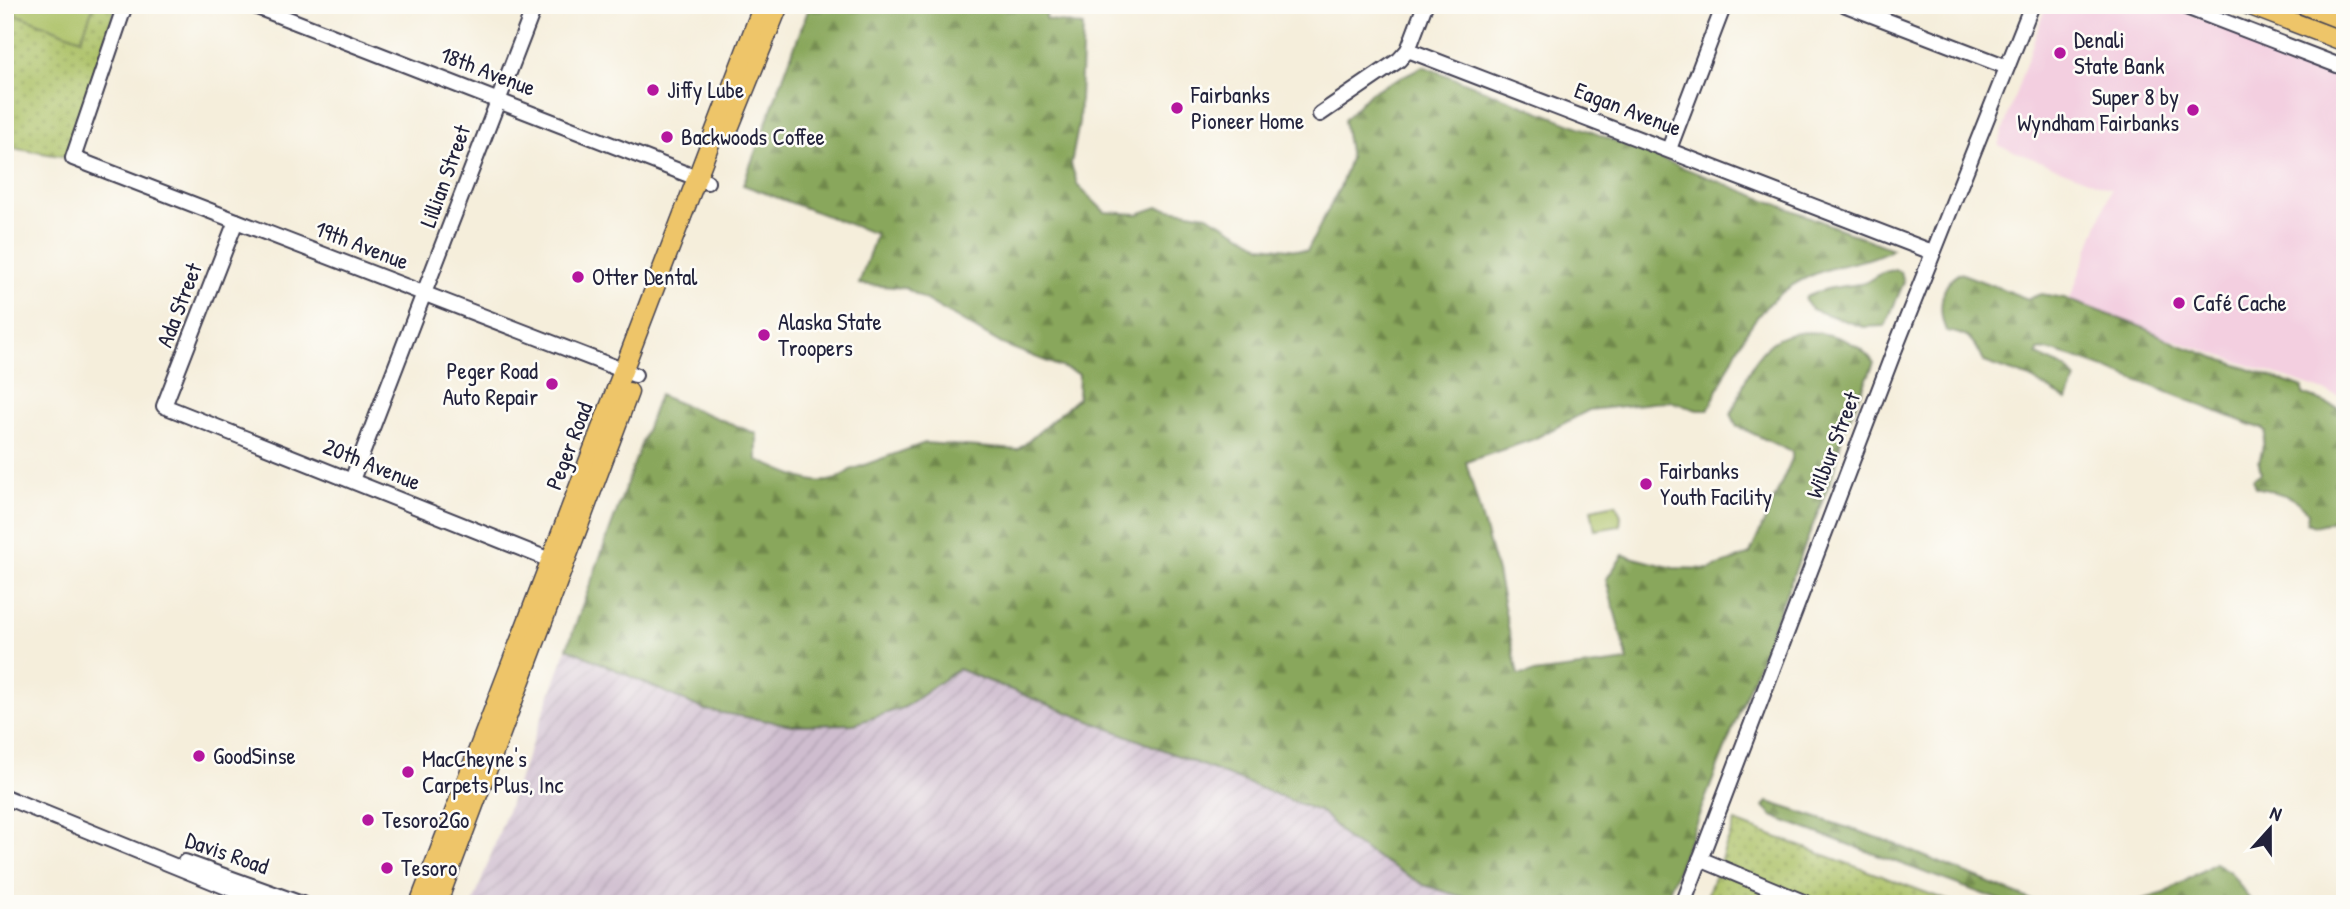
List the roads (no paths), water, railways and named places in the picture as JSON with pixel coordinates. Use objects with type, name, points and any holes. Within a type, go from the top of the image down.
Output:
[{"type":"main road","name":"Peger Road","points":[[437,904],[558,564],[702,180],[763,5]]},
{"type":"main road","name":"Peger Road","points":[[702,180],[779,5]]},
{"type":"main road","points":[[2248,5],[2345,42]]},
{"type":"main road","points":[[2304,5],[2345,21]]},
{"type":"main road","name":"Peger Road","points":[[419,904],[558,564]]},
{"type":"street","name":"19th Avenue","points":[[125,5],[73,158],[629,373]]},
{"type":"street","name":"18th Avenue","points":[[252,5],[702,180]]},
{"type":"street","name":"Lillian Street","points":[[352,481],[535,5]]},
{"type":"street","points":[[1321,114],[1399,60],[1408,50],[1425,5]]},
{"type":"street","points":[[1669,149],[1724,5]]},
{"type":"street","points":[[1846,5],[2007,67]]},
{"type":"street","name":"Wilbur Street","points":[[1683,904],[1933,252],[2032,5]]},
{"type":"street","points":[[2181,5],[2345,68]]},
{"type":"street","name":"Eagan Avenue","points":[[1408,50],[1933,252]]},
{"type":"street","name":"Ada Street","points":[[164,406],[236,221]]},
{"type":"street","name":"20th Avenue","points":[[164,406],[558,564]]},
{"type":"street","name":"Davis Road","points":[[5,797],[136,848],[268,904]]},
{"type":"street","name":"Davis Road","points":[[136,848],[198,865],[302,904]]},
{"type":"street","points":[[1700,859],[1808,904]]},
{"type":"place","name":"Denali State Bank","points":[[2060,53]]},
{"type":"place","name":"Jiffy Lube","points":[[653,90]]},
{"type":"place","name":"Fairbanks Pioneer Home","points":[[1177,108]]},
{"type":"place","name":"Super 8 by Wyndham Fairbanks","points":[[2193,110]]},
{"type":"place","name":"Backwoods Coffee","points":[[667,137]]},
{"type":"place","name":"Otter Dental","points":[[578,277]]},
{"type":"place","name":"Café Cache","points":[[2179,303]]},
{"type":"place","name":"Alaska State Troopers","points":[[764,335]]},
{"type":"place","name":"Peger Road Auto Repair","points":[[552,384]]},
{"type":"place","name":"Fairbanks Youth Facility","points":[[1646,484]]},
{"type":"place","name":"GoodSinse","points":[[199,756]]},
{"type":"place","name":"MacCheyne's Carpets Plus, Inc","points":[[408,772]]},
{"type":"place","name":"Tesoro2Go","points":[[368,820]]},
{"type":"place","name":"Tesoro","points":[[387,868]]}]
